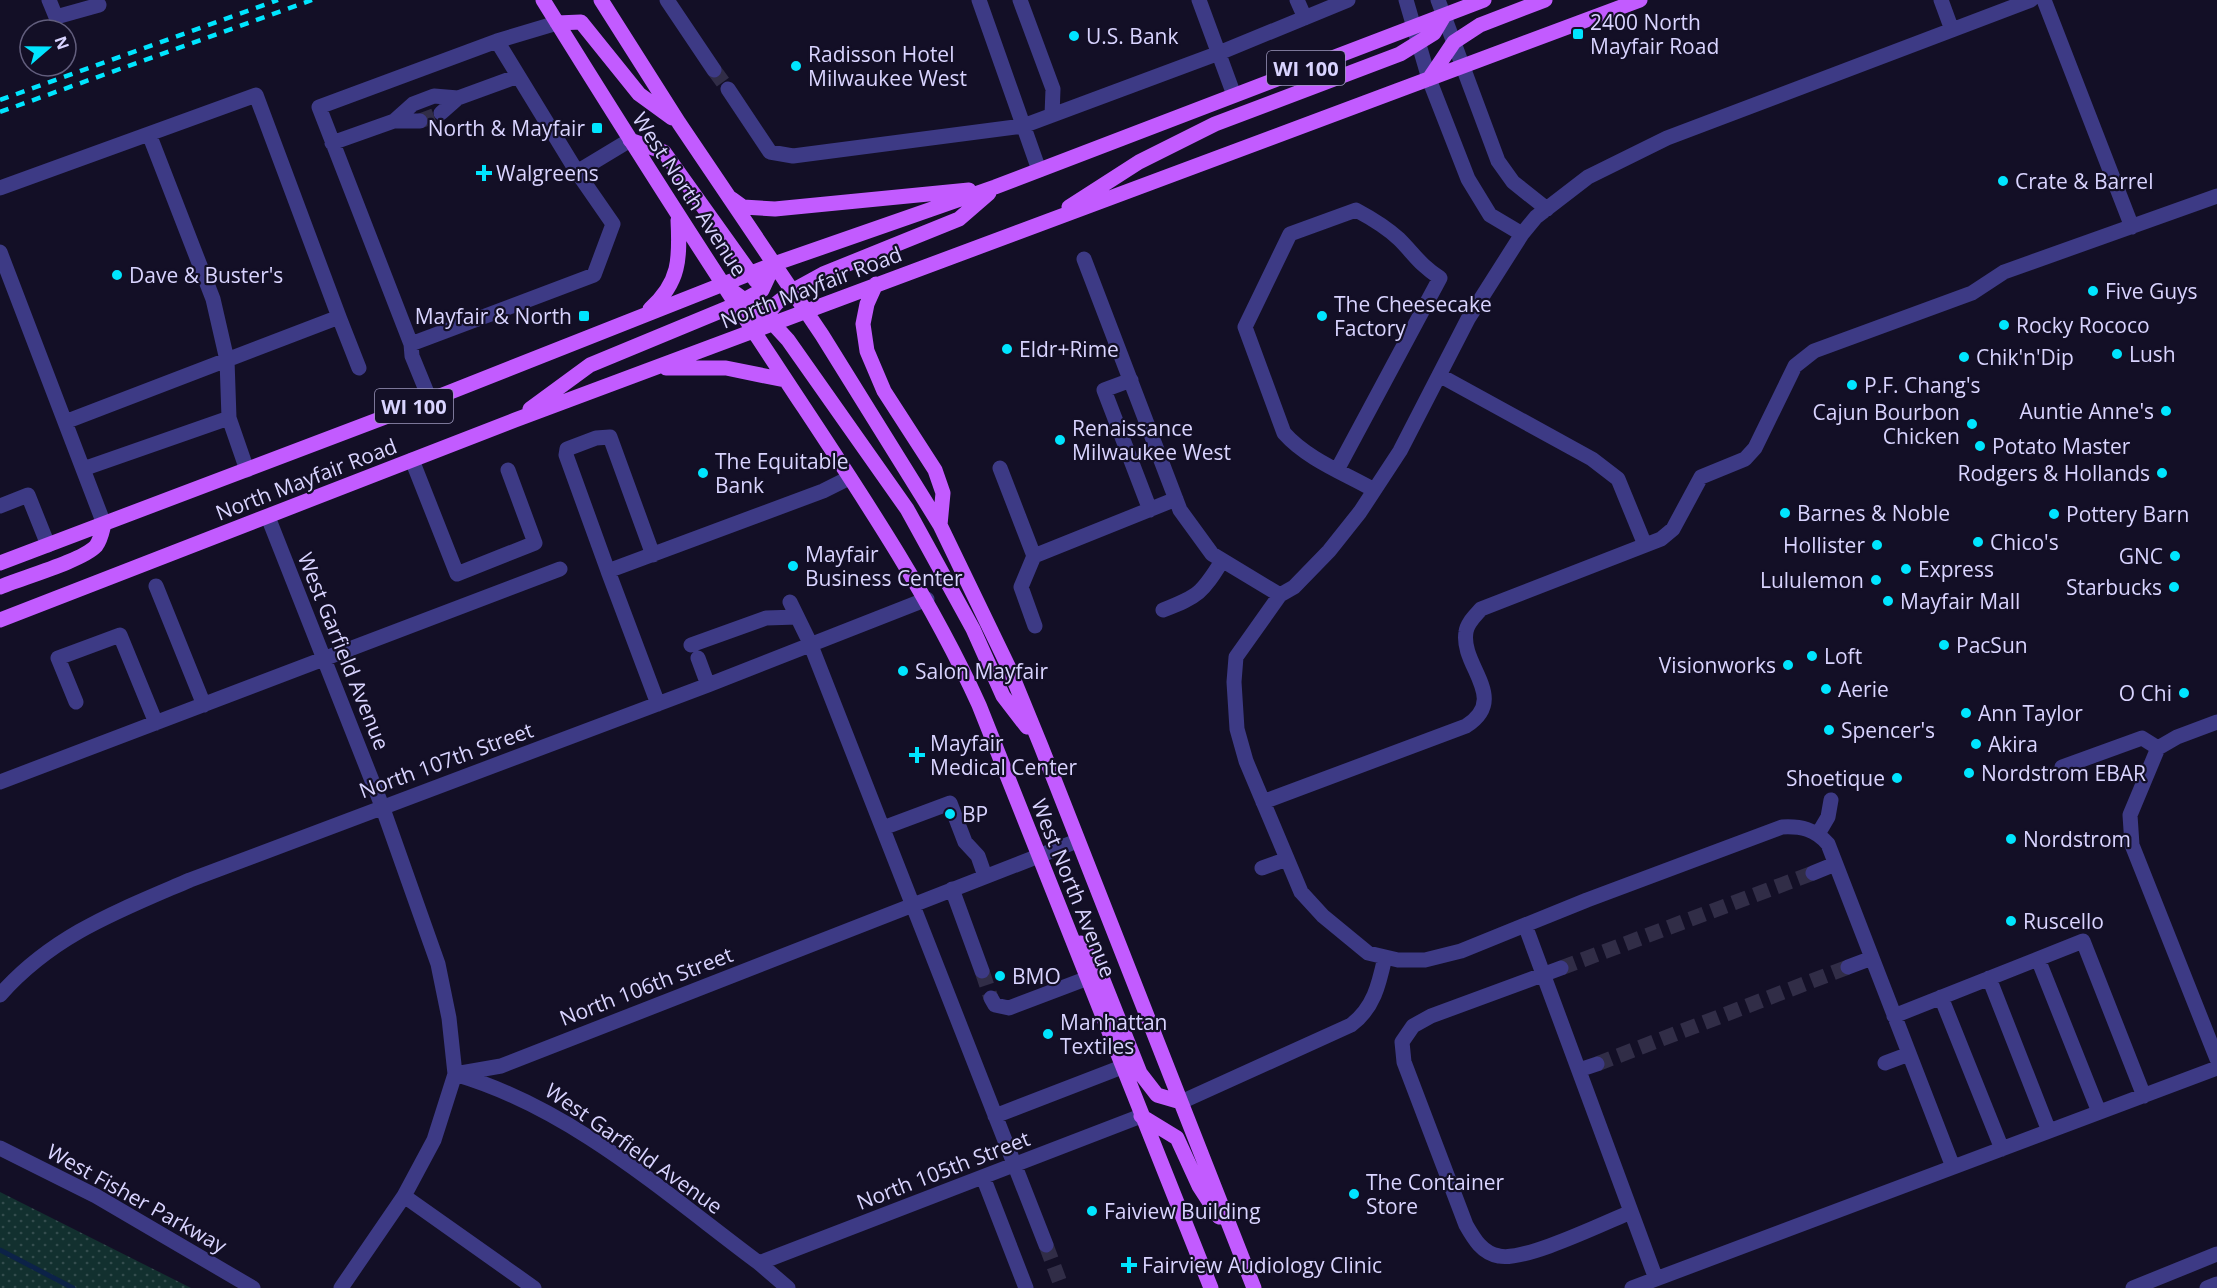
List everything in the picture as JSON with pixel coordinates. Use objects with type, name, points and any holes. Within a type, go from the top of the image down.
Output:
[{"type":"main road","name":"West North Avenue","points":[[543,0],[677,217],[722,284],[740,302],[753,331],[927,599],[979,705],[1211,1288]]},
{"type":"main road","name":"West North Avenue","points":[[601,0],[679,123],[806,311],[940,525],[1009,668],[1254,1288]]},
{"type":"main road","name":"North Mayfair Road","points":[[0,562],[430,400],[750,273],[995,187],[1484,0]]},
{"type":"main road","points":[[1430,79],[1454,42],[1480,25],[1545,0]]},
{"type":"main road","name":"North Mayfair Road","points":[[0,620],[515,420],[753,331],[770,319],[806,311],[1640,0]]},
{"type":"main road","points":[[1044,223],[1139,162],[1215,124],[1378,63],[1420,43],[1434,33],[1444,16]]},
{"type":"main road","points":[[557,23],[581,22],[639,94],[679,123]]},
{"type":"main road","points":[[630,140],[664,152],[762,290],[777,303],[806,311]]},
{"type":"main road","points":[[730,198],[743,207],[775,209],[995,187]]},
{"type":"main road","points":[[770,319],[777,303],[792,291],[823,274],[959,219],[995,187]]},
{"type":"main road","points":[[645,314],[664,297],[673,283],[680,247],[677,217]]},
{"type":"main road","points":[[515,420],[590,365],[740,302],[762,290],[774,264]]},
{"type":"main road","points":[[876,284],[867,304],[863,324],[867,351],[884,391],[935,470],[944,493],[940,525]]},
{"type":"main road","points":[[740,302],[770,319],[798,353],[907,509],[973,629],[1003,696],[1041,746]]},
{"type":"main road","points":[[652,368],[726,368],[785,380]]},
{"type":"main road","points":[[0,586],[80,556],[94,548],[101,539],[104,524]]},
{"type":"main road","points":[[1062,913],[1101,975],[1140,1072],[1157,1095],[1181,1102]]},
{"type":"main road","points":[[1141,1116],[1176,1138],[1199,1186],[1237,1244]]},
{"type":"street","points":[[50,0],[56,17],[99,5]]},
{"type":"street","points":[[667,0],[714,70]]},
{"type":"street","points":[[979,0],[1039,170]]},
{"type":"street","points":[[1020,0],[1053,89],[1052,115]]},
{"type":"street","points":[[1199,0],[1234,95]]},
{"type":"street","points":[[1297,0],[1305,18]]},
{"type":"street","points":[[728,89],[770,152],[793,156],[1023,126],[1219,53],[1348,0]]},
{"type":"street","points":[[1406,0],[1416,26],[1430,79],[1468,179],[1490,214],[1522,234]]},
{"type":"street","points":[[1438,0],[1498,160],[1513,182],[1547,209]]},
{"type":"street","points":[[1941,0],[1952,30]]},
{"type":"street","points":[[1953,1167],[1827,844],[1818,834],[1804,828],[1782,827],[1461,951],[1425,960],[1385,957],[1368,953],[1323,916],[1301,892],[1246,761],[1237,729],[1234,682],[1236,657],[1281,595],[1294,587],[1329,551],[1374,490],[1400,451],[1468,319],[1522,234],[1547,209],[1588,177],[1667,138],[2031,0]]},
{"type":"street","points":[[2044,0],[2132,227]]},
{"type":"street","points":[[430,400],[412,356],[411,344],[319,107],[497,41],[557,23]]},
{"type":"street","points":[[411,344],[594,275],[614,224],[577,172],[497,41]]},
{"type":"street","points":[[441,113],[458,98],[518,76]]},
{"type":"street","points":[[0,188],[256,94],[359,368]]},
{"type":"street","points":[[394,121],[413,104],[434,96],[458,98]]},
{"type":"street","points":[[332,143],[394,121],[420,121]]},
{"type":"street","points":[[149,134],[213,299],[226,360],[229,418],[247,470]]},
{"type":"street","points":[[577,172],[630,140]]},
{"type":"street","points":[[1263,802],[1466,726],[1476,720],[1483,706],[1484,694],[1465,643],[1466,630],[1481,609],[1661,539],[1673,530],[1701,477],[1745,459],[1755,448],[1795,366],[1814,351],[1972,293],[2004,272],[2217,196]]},
{"type":"street","points":[[1337,470],[1440,278],[1419,263],[1400,240],[1383,225],[1356,210],[1290,234],[1245,327],[1284,433],[1296,447],[1337,470],[1374,490]]},
{"type":"street","points":[[0,252],[104,524]]},
{"type":"street","points":[[1084,259],[1180,510],[1212,554],[1281,595]]},
{"type":"street","points":[[65,422],[339,317]]},
{"type":"street","points":[[1439,375],[1592,459],[1618,479],[1645,545]]},
{"type":"street","points":[[1131,380],[1104,390],[1150,510]]},
{"type":"street","points":[[83,469],[229,418]]},
{"type":"street","points":[[653,555],[610,436],[596,438],[566,451],[658,704]]},
{"type":"street","points":[[412,460],[457,574],[535,543],[508,470]]},
{"type":"street","points":[[1000,468],[1034,556],[1021,587],[1035,626]]},
{"type":"street","points":[[608,571],[823,491],[849,478]]},
{"type":"street","points":[[0,506],[28,495],[48,545]]},
{"type":"street","points":[[1034,556],[1176,499]]},
{"type":"street","name":"West Garfield Avenue","points":[[268,517],[326,658],[438,964],[449,1018],[455,1074],[498,1087],[559,1117],[759,1263],[788,1288]]},
{"type":"street","points":[[1163,610],[1193,599],[1205,588],[1222,561]]},
{"type":"street","points":[[0,782],[560,569]]},
{"type":"street","points":[[156,586],[204,705]]},
{"type":"street","name":"North 107th Street","points":[[0,995],[56,943],[84,927],[190,880],[708,685],[810,643],[927,599]]},
{"type":"street","points":[[790,602],[810,643],[1046,1245]]},
{"type":"street","points":[[708,685],[695,652],[766,618],[797,617]]},
{"type":"street","points":[[76,702],[58,658],[120,635],[156,723]]},
{"type":"street","points":[[2217,722],[2177,737],[2158,748],[2130,815],[2132,845],[2217,1059]]},
{"type":"street","points":[[2062,767],[2142,738],[2158,748]]},
{"type":"street","points":[[1818,834],[1828,817],[1832,800]]},
{"type":"street","points":[[883,828],[950,803],[965,842],[978,856],[985,876]]},
{"type":"street","name":"North 106th Street","points":[[455,1074],[501,1066],[1077,841]]},
{"type":"street","points":[[1262,868],[1287,859]]},
{"type":"street","points":[[1813,873],[1835,864]]},
{"type":"street","points":[[952,889],[982,971]]},
{"type":"street","points":[[1525,925],[1656,1279]]},
{"type":"street","points":[[1894,1016],[2083,941],[2144,1095]]},
{"type":"street","points":[[1181,1102],[1358,1020],[1365,1015],[1371,1003],[1385,957]]},
{"type":"street","points":[[1848,968],[1872,958]]},
{"type":"street","points":[[2038,959],[2099,1113]]},
{"type":"street","points":[[1561,968],[1431,1016],[1413,1026],[1401,1042],[1404,1062],[1466,1225],[1477,1245],[1498,1256],[1519,1256],[1631,1212]]},
{"type":"street","points":[[991,998],[995,1005],[1009,1008],[1088,978]]},
{"type":"street","points":[[1989,978],[2049,1131]]},
{"type":"street","points":[[1941,997],[2002,1149]]},
{"type":"street","points":[[1885,1063],[1909,1054]]},
{"type":"street","points":[[1579,1070],[1597,1064]]},
{"type":"street","points":[[995,1116],[1122,1066]]},
{"type":"street","points":[[1632,1288],[2217,1068]]},
{"type":"street","points":[[341,1288],[404,1196],[434,1140],[455,1074]]},
{"type":"street","name":"North 105th Street","points":[[759,1263],[1141,1116]]},
{"type":"street","name":"West Fisher Parkway","points":[[0,1148],[96,1196],[253,1288]]},
{"type":"street","points":[[983,1177],[1026,1288]]},
{"type":"street","points":[[404,1196],[534,1288]]},
{"type":"street","points":[[2133,1288],[2217,1254]]},
{"type":"street","points":[[2207,1288],[2217,1284]]},
{"type":"green space","points":[[0,1192],[191,1288],[0,1288]]},
{"type":"waterway","points":[[0,1250],[73,1288]]},
{"type":"tunnel","points":[[714,70],[728,89]]},
{"type":"tunnel","points":[[420,121],[441,113]]},
{"type":"tunnel","points":[[1561,968],[1813,873]]},
{"type":"tunnel","points":[[1597,1064],[1848,967]]},
{"type":"tunnel","points":[[982,971],[991,998]]},
{"type":"tunnel","points":[[1046,1245],[1062,1288]]},
{"type":"railway","points":[[0,100],[278,0]]},
{"type":"railway","points":[[0,112],[312,0]]},
{"type":"place","name":"2400 North Mayfair Road","points":[[1578,34]]},
{"type":"place","name":"U.S. Bank","points":[[1074,36]]},
{"type":"place","name":"Radisson Hotel Milwaukee West","points":[[796,66]]},
{"type":"place","name":"North & Mayfair","points":[[597,128]]},
{"type":"place","name":"Walgreens","points":[[484,173]]},
{"type":"place","name":"Crate & Barrel","points":[[2003,181]]},
{"type":"place","name":"Dave & Buster's","points":[[117,275]]},
{"type":"place","name":"Five Guys","points":[[2093,291]]},
{"type":"place","name":"Mayfair & North","points":[[584,316]]},
{"type":"place","name":"The Cheesecake Factory","points":[[1322,316]]},
{"type":"place","name":"Rocky Rococo","points":[[2004,325]]},
{"type":"place","name":"Eldr+Rime","points":[[1007,349]]},
{"type":"place","name":"Lush","points":[[2117,354]]},
{"type":"place","name":"Chik'n'Dip","points":[[1964,357]]},
{"type":"place","name":"P.F. Chang's","points":[[1852,385]]},
{"type":"place","name":"Auntie Anne's","points":[[2166,411]]},
{"type":"place","name":"Cajun Bourbon Chicken","points":[[1972,424]]},
{"type":"place","name":"Renaissance Milwaukee West","points":[[1060,440]]},
{"type":"place","name":"Potato Master","points":[[1980,446]]},
{"type":"place","name":"The Equitable Bank","points":[[703,473]]},
{"type":"place","name":"Rodgers & Hollands","points":[[2162,473]]},
{"type":"place","name":"Barnes & Noble","points":[[1785,513]]},
{"type":"place","name":"Pottery Barn","points":[[2054,514]]},
{"type":"place","name":"Chico's","points":[[1978,542]]},
{"type":"place","name":"Hollister","points":[[1877,545]]},
{"type":"place","name":"GNC","points":[[2175,556]]},
{"type":"place","name":"Mayfair Business Center","points":[[793,566]]},
{"type":"place","name":"Express","points":[[1906,569]]},
{"type":"place","name":"Lululemon","points":[[1876,580]]},
{"type":"place","name":"Starbucks","points":[[2174,587]]},
{"type":"place","name":"Mayfair Mall","points":[[1888,601]]},
{"type":"place","name":"PacSun","points":[[1944,645]]},
{"type":"place","name":"Loft","points":[[1812,656]]},
{"type":"place","name":"Visionworks","points":[[1788,665]]},
{"type":"place","name":"Salon Mayfair","points":[[903,671]]},
{"type":"place","name":"Aerie","points":[[1826,689]]},
{"type":"place","name":"O Chi","points":[[2184,693]]},
{"type":"place","name":"Ann Taylor","points":[[1966,713]]},
{"type":"place","name":"Spencer's","points":[[1829,730]]},
{"type":"place","name":"Akira","points":[[1976,744]]},
{"type":"place","name":"Mayfair Medical Center","points":[[917,755]]},
{"type":"place","name":"Nordstrom EBAR","points":[[1969,773]]},
{"type":"place","name":"Shoetique","points":[[1897,778]]},
{"type":"place","name":"BP","points":[[950,814]]},
{"type":"place","name":"Nordstrom","points":[[2011,839]]},
{"type":"place","name":"Ruscello","points":[[2011,921]]},
{"type":"place","name":"BMO","points":[[1000,976]]},
{"type":"place","name":"Manhattan Textiles","points":[[1048,1034]]},
{"type":"place","name":"The Container Store","points":[[1354,1194]]},
{"type":"place","name":"Faiview Building","points":[[1092,1211]]},
{"type":"place","name":"Fairview Audiology Clinic","points":[[1129,1265]]}]
